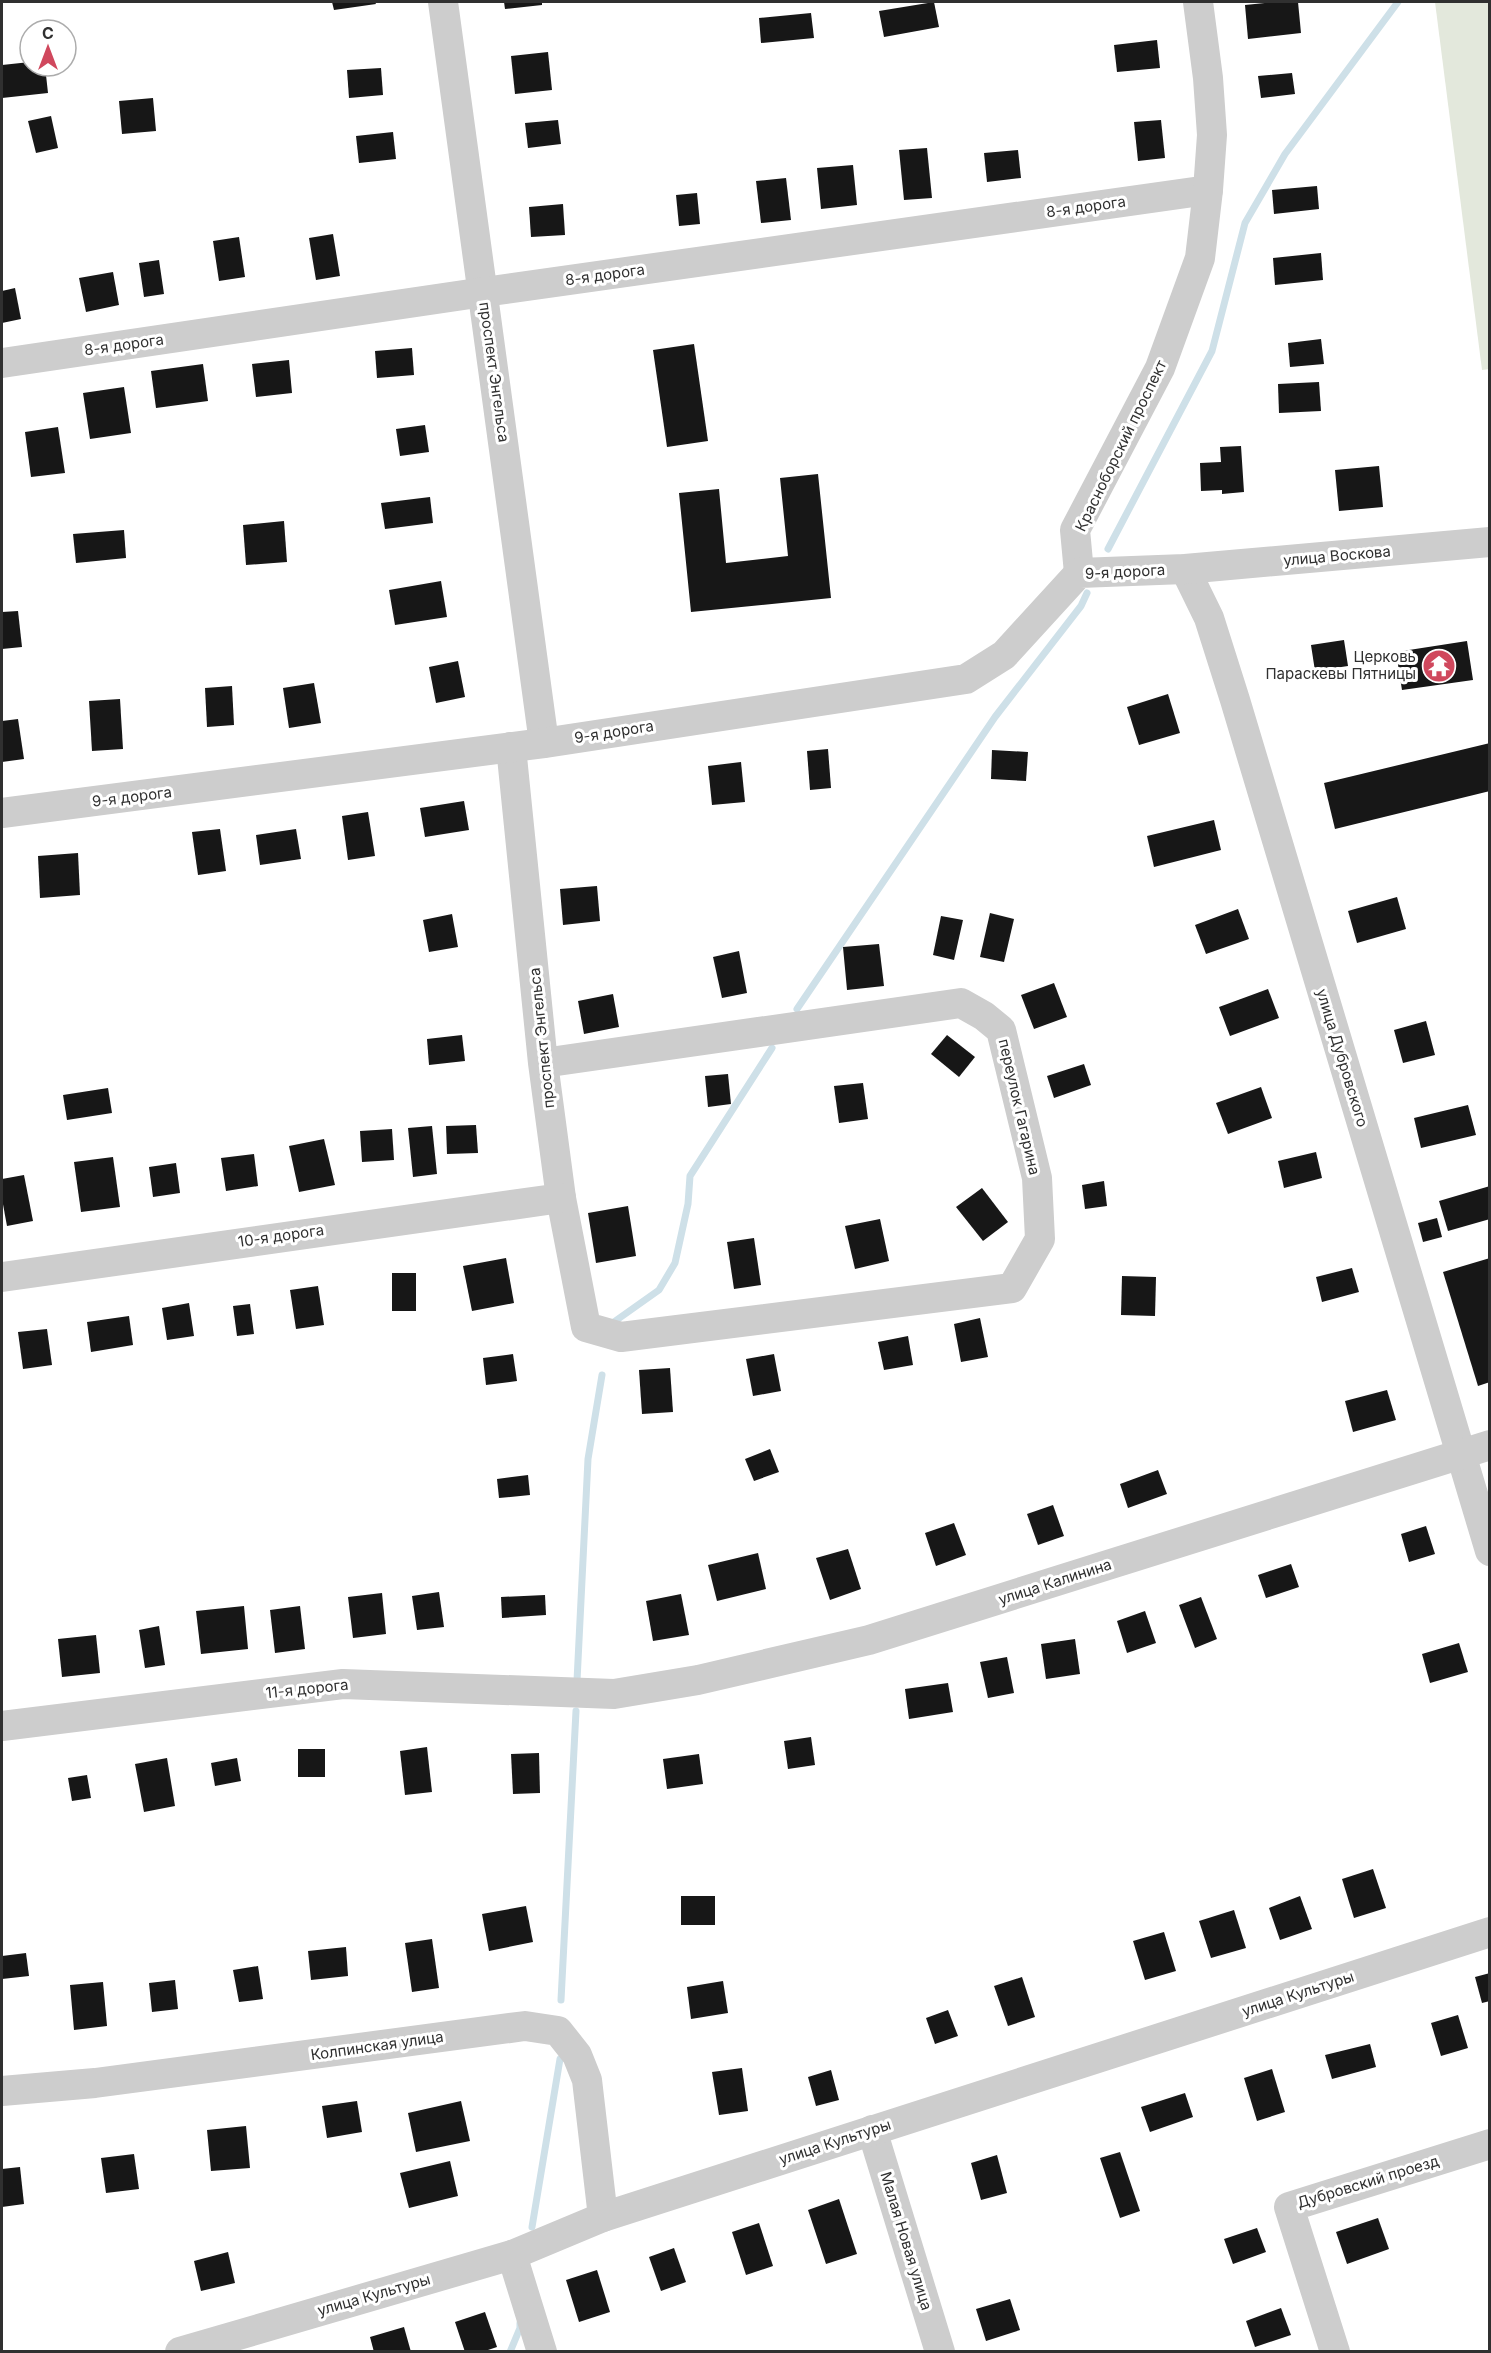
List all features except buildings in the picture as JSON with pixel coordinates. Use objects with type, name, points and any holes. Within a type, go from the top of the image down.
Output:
[{"type":"street","name":"проспект Энгельса","points":[[443,2],[544,743]]},
{"type":"street","name":"Красноборский проспект","points":[[1079,573],[1075,530],[1160,368],[1200,258],[1212,135],[1208,78],[1198,2]]},
{"type":"street","name":"8-я дорога","points":[[2,363],[484,292],[1208,190]]},
{"type":"street","name":"улица Воскова","points":[[1185,569],[1490,542]]},
{"type":"street","name":"9-я дорога","points":[[2,813],[544,743],[966,679],[1004,655],[1079,573],[1185,569]]},
{"type":"street","name":"улица Дубровского","points":[[1185,569],[1207,612],[1235,700],[1490,1551]]},
{"type":"street","name":"проспект Энгельса","points":[[511,747],[543,1063],[561,1197],[586,1327]]},
{"type":"street","name":"переулок Гагарина","points":[[543,1063],[961,1003],[984,1016],[1001,1030],[1037,1178],[1040,1239],[1012,1288],[621,1337],[586,1327]]},
{"type":"street","name":"10-я дорога","points":[[2,1277],[561,1197]]},
{"type":"street","name":"улица Калинина","points":[[614,1694],[698,1680],[869,1640],[1490,1445]]},
{"type":"street","name":"11-я дорога","points":[[2,1726],[344,1684],[614,1694]]},
{"type":"street","name":"улица Культуры","points":[[180,2352],[512,2255],[603,2217],[1490,1932]]},
{"type":"street","name":"Колпинская улица","points":[[2,2091],[95,2083],[525,2026],[558,2031],[577,2055],[587,2080],[603,2217]]},
{"type":"street","name":"Малая Новая улица","points":[[873,2130],[940,2352]]},
{"type":"street","name":"Дубровский проезд","points":[[1335,2352],[1289,2207],[1490,2144]]},
{"type":"street","points":[[512,2255],[542,2352]]},
{"type":"shaded area","points":[[1435,2],[1489,2],[1490,369],[1482,370]]},
{"type":"waterway","points":[[1108,549],[1212,351],[1245,223],[1285,154],[1398,2]]},
{"type":"waterway","points":[[797,1009],[995,717],[1081,606],[1087,593]]},
{"type":"waterway","points":[[611,1324],[659,1290],[675,1263],[688,1204],[690,1176],[772,1048]]},
{"type":"waterway","points":[[577,1681],[588,1459],[602,1375]]},
{"type":"waterway","points":[[561,2000],[576,1711]]},
{"type":"waterway","points":[[532,2227],[560,2059]]},
{"type":"waterway","points":[[510,2352],[520,2323]]},
{"type":"place","name":"Церковь Параскевы Пятницы","points":[[1439,666]]}]
